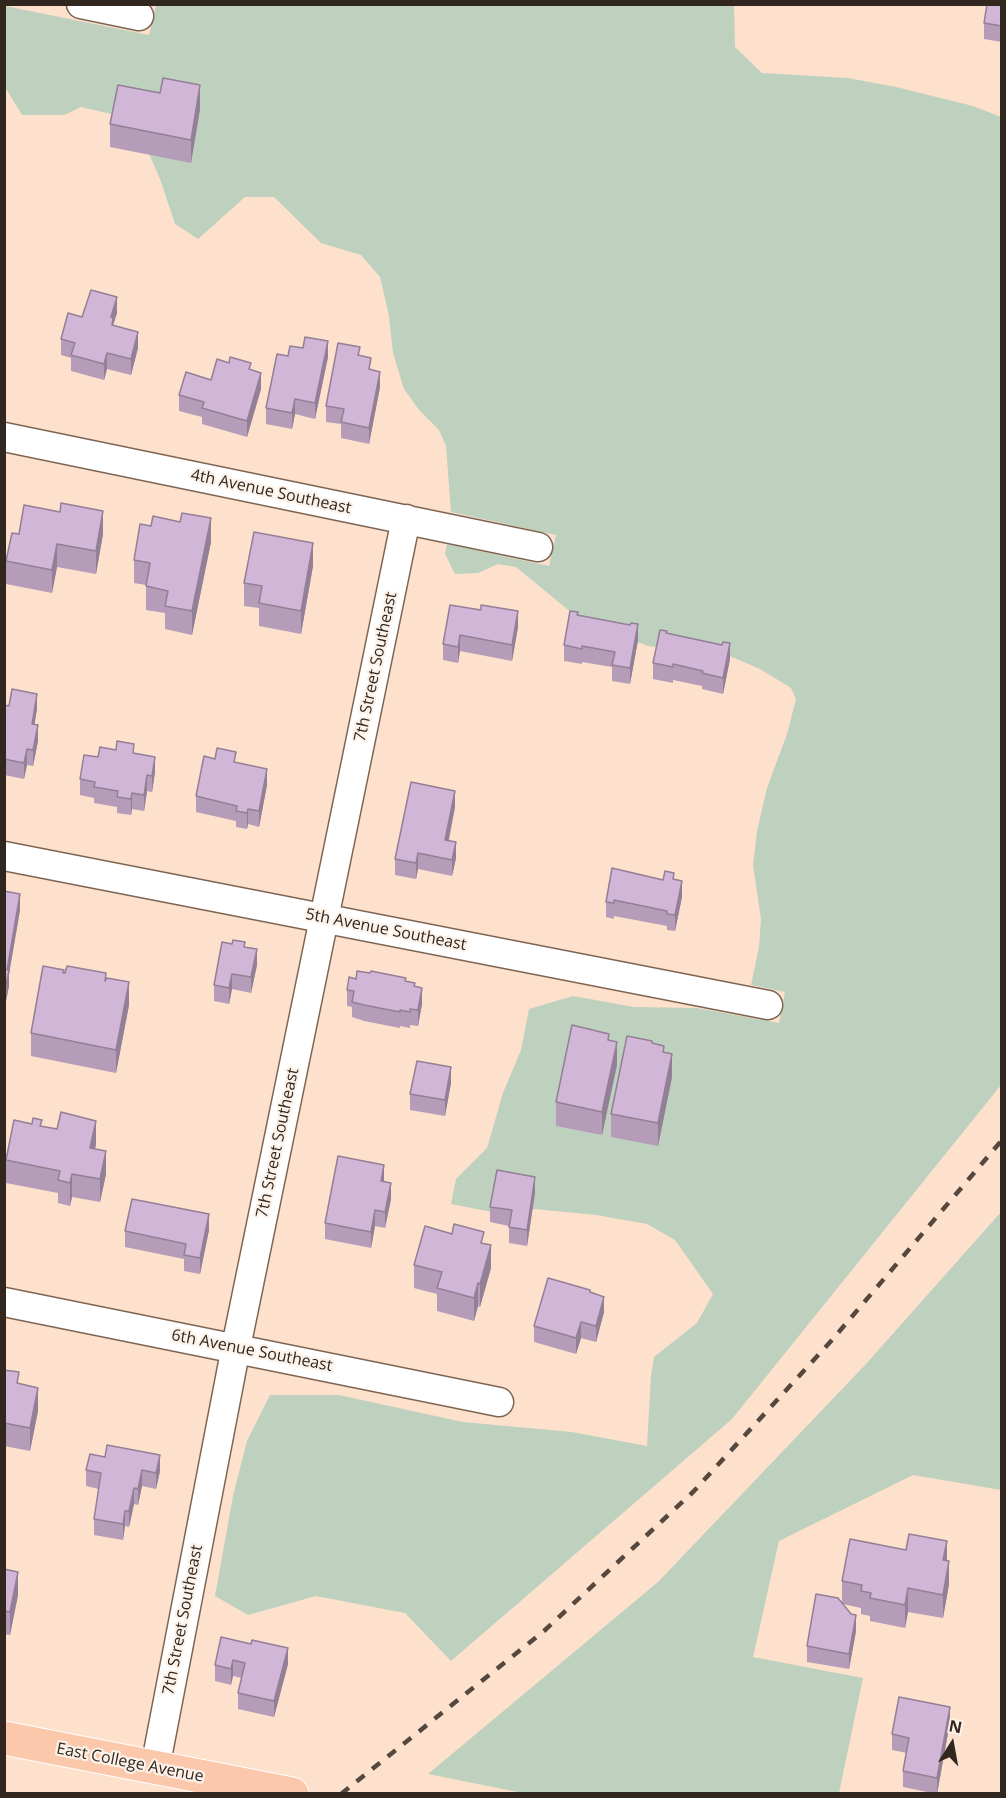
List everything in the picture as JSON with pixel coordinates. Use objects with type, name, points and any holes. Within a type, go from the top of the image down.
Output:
[{"type":"main road","name":"East College Avenue","points":[[4,1738],[292,1794]]},
{"type":"street","points":[[81,4],[138,16]]},
{"type":"street","name":"4th Avenue Southeast","points":[[4,437],[538,547]]},
{"type":"street","name":"7th Street Southeast","points":[[155,1768],[236,1347],[406,519]]},
{"type":"street","name":"5th Avenue Southeast","points":[[4,856],[768,1005]]},
{"type":"street","name":"6th Avenue Southeast","points":[[4,1302],[236,1347],[499,1402]]},
{"type":"green space","points":[[734,4],[735,47],[762,73],[848,78],[973,106],[1001,117],[1001,1085],[732,1419],[451,1661],[405,1613],[316,1596],[248,1615],[215,1596],[233,1496],[247,1441],[270,1395],[339,1395],[463,1422],[572,1432],[647,1446],[654,1357],[697,1323],[713,1294],[675,1240],[647,1224],[596,1215],[534,1209],[492,1212],[451,1204],[456,1179],[487,1148],[503,1093],[521,1050],[529,1009],[573,996],[634,1007],[697,1008],[779,1023],[785,992],[751,985],[759,947],[761,919],[753,865],[757,831],[767,788],[787,734],[796,699],[791,688],[760,669],[718,651],[648,646],[578,618],[516,567],[498,564],[478,573],[455,574],[445,554],[447,544],[549,566],[556,535],[451,512],[446,446],[439,430],[419,410],[404,389],[393,353],[389,316],[380,277],[361,255],[321,243],[274,197],[245,197],[198,239],[175,224],[160,179],[143,140],[124,117],[81,107],[64,115],[22,115],[5,87],[5,6],[149,35],[156,5]]},
{"type":"green space","points":[[1001,1212],[1001,1490],[913,1475],[779,1541],[753,1657],[863,1678],[839,1793],[528,1794],[428,1774],[658,1582],[866,1364]]},
{"type":"building","points":[[987,4],[1002,4],[1002,26],[984,23]]},
{"type":"building","points":[[163,78],[200,85],[191,140],[110,124],[118,85],[160,93]]},
{"type":"building","points":[[91,290],[117,297],[111,317],[113,318],[112,325],[138,332],[131,359],[107,353],[104,364],[71,355],[75,343],[61,339],[68,313],[82,317]]},
{"type":"building","points":[[305,337],[328,341],[315,403],[295,399],[292,413],[266,408],[277,354],[288,356],[290,346],[303,348]]},
{"type":"building","points":[[338,343],[360,347],[358,355],[371,358],[369,369],[380,372],[369,428],[341,422],[344,409],[326,406]]},
{"type":"building","points":[[230,357],[251,363],[249,369],[261,373],[247,421],[202,408],[204,402],[179,395],[186,372],[211,380],[217,359],[229,363]]},
{"type":"building","points":[[61,503],[103,511],[96,551],[57,544],[52,570],[6,561],[12,533],[19,534],[24,505],[60,512]]},
{"type":"building","points":[[182,513],[211,518],[192,611],[165,606],[168,591],[146,586],[150,563],[134,560],[140,524],[151,526],[153,516],[180,522]]},
{"type":"building","points":[[254,532],[313,543],[301,611],[259,603],[262,586],[244,583]]},
{"type":"building","points":[[450,605],[481,610],[481,605],[518,611],[512,645],[460,635],[458,647],[443,644]]},
{"type":"building","points":[[570,611],[578,612],[577,615],[630,625],[631,623],[638,624],[630,668],[612,665],[615,652],[564,645]]},
{"type":"building","points":[[660,630],[722,645],[723,642],[730,643],[723,678],[673,664],[673,667],[653,663]]},
{"type":"building","points":[[12,689],[37,694],[32,724],[38,725],[33,750],[27,749],[24,763],[4,759],[4,705],[9,706]]},
{"type":"building","points":[[117,741],[134,744],[133,753],[155,757],[152,776],[147,775],[144,795],[132,793],[131,799],[117,797],[118,791],[94,787],[95,782],[80,779],[84,755],[98,757],[100,747],[116,750]]},
{"type":"building","points":[[217,748],[236,752],[234,762],[267,769],[259,811],[248,809],[247,813],[236,811],[237,806],[196,796],[204,756],[215,759]]},
{"type":"building","points":[[411,782],[455,791],[445,840],[456,842],[452,860],[418,853],[416,863],[395,859]]},
{"type":"building","points":[[612,868],[663,880],[665,871],[674,873],[673,879],[682,881],[675,915],[667,914],[667,911],[614,900],[614,903],[606,902]]},
{"type":"building","points":[[4,891],[20,894],[6,985],[4,984]]},
{"type":"building","points":[[233,940],[245,942],[244,947],[257,949],[251,977],[232,974],[229,988],[214,985],[222,942],[232,944]]},
{"type":"building","points":[[43,966],[64,970],[63,973],[67,966],[106,973],[105,981],[107,978],[129,982],[116,1050],[31,1033]]},
{"type":"building","points":[[357,971],[370,973],[371,971],[406,978],[405,981],[415,983],[414,986],[422,988],[418,1010],[410,1009],[410,1012],[400,1010],[400,1012],[352,1002],[354,991],[347,990],[349,977],[356,979]]},
{"type":"building","points":[[572,1025],[609,1034],[608,1040],[617,1042],[602,1112],[556,1102]]},
{"type":"building","points":[[627,1036],[652,1041],[652,1043],[664,1046],[663,1052],[672,1054],[658,1123],[611,1114]]},
{"type":"building","points":[[417,1061],[451,1067],[445,1100],[410,1094]]},
{"type":"building","points":[[61,1112],[96,1121],[90,1148],[106,1151],[100,1179],[72,1174],[70,1183],[58,1180],[60,1171],[6,1160],[14,1120],[32,1124],[33,1118],[42,1120],[40,1126],[57,1129]]},
{"type":"building","points":[[338,1156],[384,1165],[381,1181],[391,1183],[385,1212],[375,1210],[371,1232],[325,1223]]},
{"type":"building","points":[[497,1170],[535,1177],[527,1230],[509,1227],[512,1210],[490,1207]]},
{"type":"building","points":[[132,1199],[209,1214],[200,1258],[184,1255],[186,1244],[125,1231]]},
{"type":"building","points":[[454,1224],[484,1232],[481,1243],[491,1245],[474,1298],[437,1288],[442,1272],[414,1265],[425,1226],[452,1234]]},
{"type":"building","points":[[548,1278],[590,1290],[604,1297],[596,1326],[581,1322],[576,1338],[534,1326]]},
{"type":"building","points":[[4,1370],[19,1372],[17,1383],[38,1388],[30,1428],[4,1423]]},
{"type":"building","points":[[107,1445],[160,1455],[156,1473],[142,1470],[138,1489],[134,1488],[129,1511],[125,1511],[123,1524],[94,1519],[101,1473],[86,1470],[90,1454],[105,1457]]},
{"type":"building","points":[[909,1534],[947,1541],[943,1560],[949,1561],[943,1595],[908,1588],[905,1605],[870,1598],[871,1593],[861,1591],[862,1585],[842,1581],[850,1539],[906,1550]]},
{"type":"building","points":[[4,1569],[18,1572],[10,1612],[4,1611]]},
{"type":"building","points":[[816,1594],[838,1598],[851,1614],[856,1615],[849,1654],[807,1646]]},
{"type":"building","points":[[221,1637],[251,1644],[252,1640],[288,1648],[274,1701],[238,1693],[245,1663],[233,1660],[231,1669],[215,1665]]},
{"type":"building","points":[[899,1697],[950,1707],[937,1778],[903,1771],[909,1738],[892,1734]]},
{"type":"railway","points":[[341,1794],[544,1631],[693,1492],[832,1340],[1002,1140]]}]
